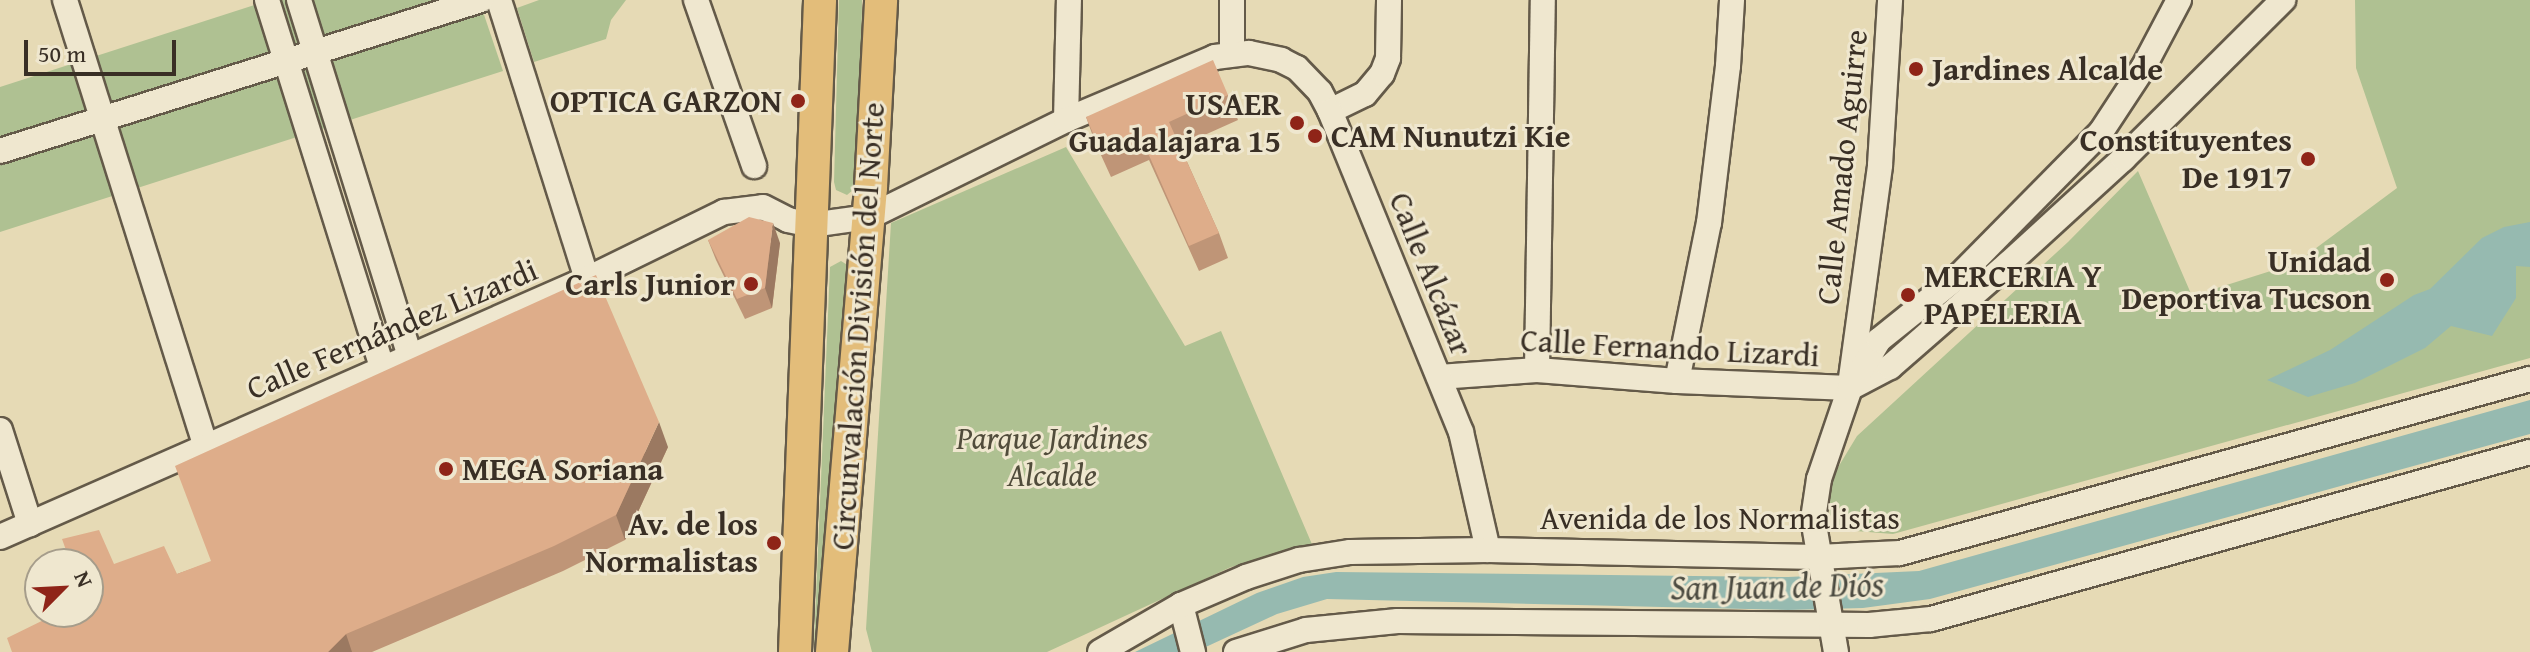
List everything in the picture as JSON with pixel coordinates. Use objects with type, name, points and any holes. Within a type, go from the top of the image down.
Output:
[{"type":"main road","name":"Circunvalación División del Norte","points":[[795,652],[820,0]]},
{"type":"main road","name":"Circunvalación División del Norte","points":[[835,646],[869,217],[881,0]]},
{"type":"street","points":[[65,0],[205,445]]},
{"type":"street","points":[[267,0],[382,368]]},
{"type":"street","points":[[299,0],[410,357]]},
{"type":"street","points":[[0,151],[481,0]]},
{"type":"street","points":[[499,0],[587,279]]},
{"type":"street","points":[[696,0],[754,166]]},
{"type":"street","points":[[1066,120],[1069,0]]},
{"type":"street","points":[[1232,0],[1232,54]]},
{"type":"street","points":[[1330,111],[1365,94],[1382,74],[1388,58],[1389,0]]},
{"type":"street","points":[[1537,370],[1538,133],[1543,0]]},
{"type":"street","points":[[1677,381],[1709,223],[1728,66],[1732,0]]},
{"type":"street","name":"Calle Amado Aguirre","points":[[1850,388],[1880,165],[1890,0]]},
{"type":"street","points":[[1836,652],[1828,621],[1813,519],[1819,479],[1850,388],[1879,340],[1959,276],[2101,132],[2128,94],[2179,0]]},
{"type":"street","points":[[1850,388],[1890,367],[2150,132],[2283,0]]},
{"type":"street","name":"Calle Alcázar","points":[[811,225],[869,217],[1066,120],[1215,57],[1232,54],[1265,56],[1297,68],[1320,92],[1330,111],[1461,432],[1488,550]]},
{"type":"street","points":[[2075,159],[2150,132]]},
{"type":"street","name":"Calle Fernández Lizardi","points":[[0,537],[587,279],[737,208],[763,207],[788,220],[811,225]]},
{"type":"street","name":"Calle Fernando Lizardi","points":[[1439,377],[1537,370],[1677,381],[1850,388]]},
{"type":"street","name":"Avenida de los Normalistas","points":[[1100,652],[1246,577],[1299,560],[1350,552],[1488,550],[1818,561],[1900,553],[2530,379]]},
{"type":"street","points":[[0,430],[30,524]]},
{"type":"street","points":[[1236,652],[1306,630],[1398,621],[1931,619],[2530,452]]},
{"type":"street","points":[[1182,610],[1193,652]]},
{"type":"green space","points":[[270,0],[479,0],[503,71],[0,232],[0,87]]},
{"type":"green space","points":[[539,0],[626,0],[611,20],[606,39],[534,62],[517,8]]},
{"type":"green space","points":[[839,0],[862,0],[860,184],[847,195],[836,190],[834,182]]},
{"type":"green space","name":"Unidad Deportiva Tucson","points":[[2355,0],[2530,0],[2530,358],[1893,534],[1843,530],[1830,515],[1829,492],[1837,469],[1857,436],[2068,242],[2138,171],[2192,296],[2296,263],[2397,188],[2356,68]]},
{"type":"green space","name":"Parque Jardines Alcalde","points":[[1066,147],[1185,346],[1221,331],[1314,549],[1231,567],[1047,652],[872,652],[866,629],[891,223]]},
{"type":"green space","points":[[841,261],[849,266],[820,645],[814,645],[830,267]]},
{"type":"water","points":[[2530,222],[2530,267],[2516,266],[2516,298],[2492,336],[2451,326],[2425,348],[2355,383],[2308,397],[2267,380],[2330,350],[2414,295],[2430,289],[2482,238],[2504,227]]},
{"type":"water","name":"San Juan de Diós","points":[[2530,400],[2530,434],[1930,599],[1863,608],[1788,610],[1327,599],[1277,614],[1195,652],[1135,652],[1257,593],[1303,577],[1336,572],[1788,577],[1919,571]]},
{"type":"building","points":[[1213,60],[1228,95],[1169,122],[1219,233],[1189,246],[1140,135],[1101,152],[1086,117]]},
{"type":"building","name":"Carls Junior","points":[[749,217],[773,223],[765,288],[737,299],[708,240]]},
{"type":"building","name":"MEGA Soriana","points":[[596,275],[659,422],[616,515],[554,546],[346,634],[328,652],[12,652],[7,638],[27,628],[104,628],[104,548],[65,548],[62,539],[99,530],[114,564],[164,546],[177,574],[211,561],[175,466]]},
{"type":"place","name":"Jardines Alcalde","points":[[1916,69]]},
{"type":"place","name":"OPTICA GARZON","points":[[798,101]]},
{"type":"place","name":"USAER Guadalajara 15","points":[[1297,123]]},
{"type":"place","name":"CAM Nunutzi Kie","points":[[1315,136]]},
{"type":"place","name":"Constituyentes De 1917","points":[[2308,159]]},
{"type":"place","name":"Unidad Deportiva Tucson","points":[[2387,280]]},
{"type":"place","name":"Carls Junior","points":[[751,284]]},
{"type":"place","name":"MERCERIA Y PAPELERIA","points":[[1908,295]]},
{"type":"place","name":"MEGA Soriana","points":[[446,469]]},
{"type":"place","name":"Av. de los Normalistas","points":[[774,543]]}]
